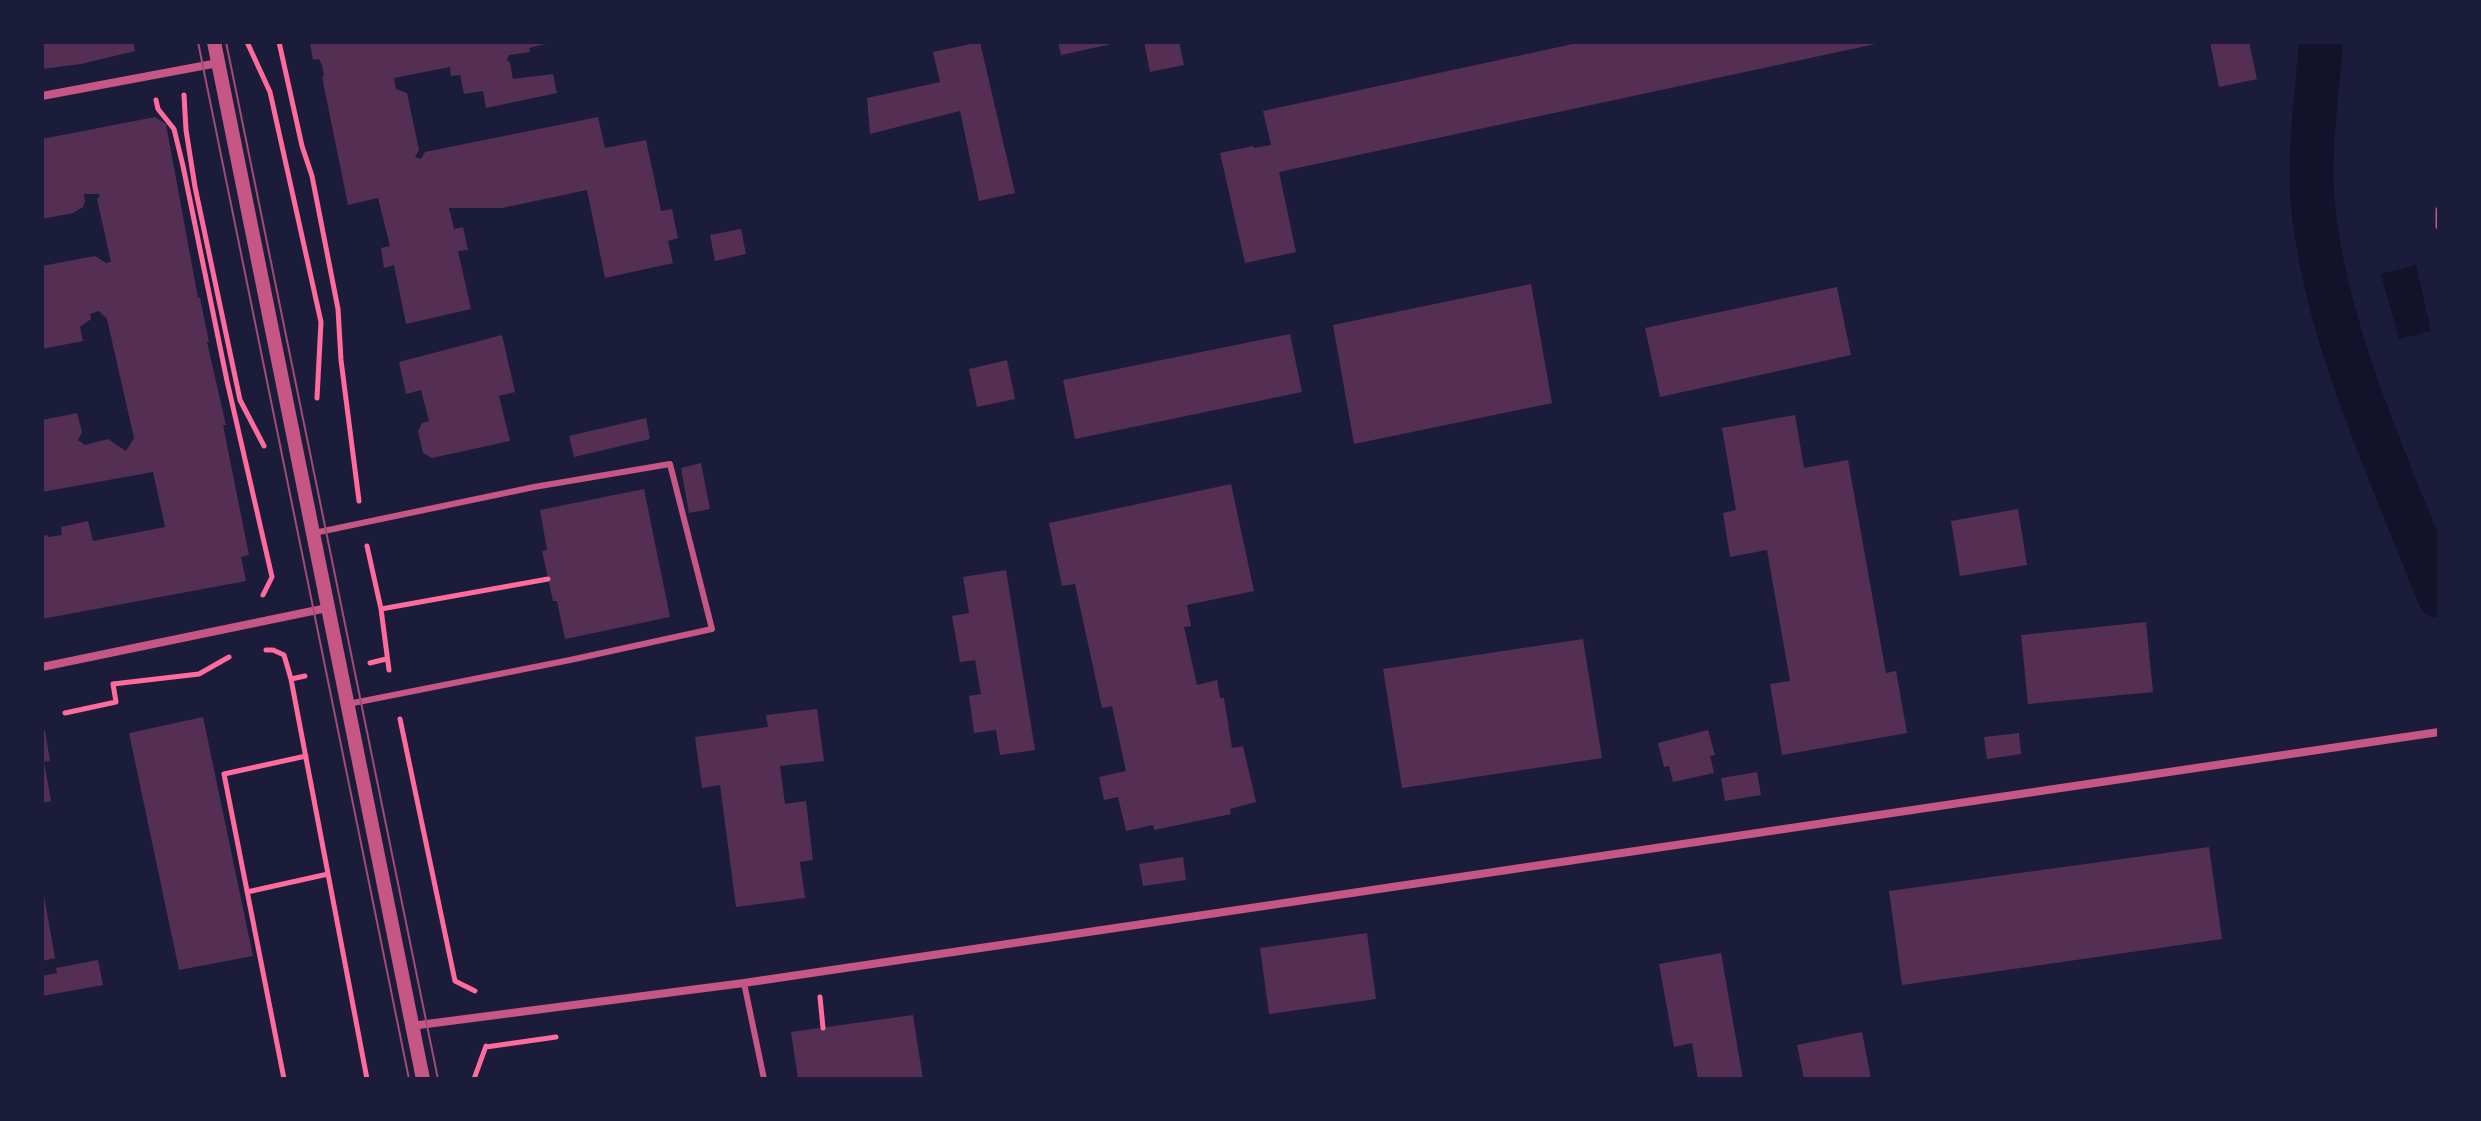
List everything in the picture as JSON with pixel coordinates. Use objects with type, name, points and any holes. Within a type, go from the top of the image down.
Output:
[{"type":"street","points":[[214,42],[423,1079]]},
{"type":"street","points":[[42,96],[218,63]]},
{"type":"street","points":[[2439,210],[2439,226]]},
{"type":"street","points":[[42,667],[327,608]]},
{"type":"street","points":[[411,1026],[744,983],[2439,732]]},
{"type":"lane","points":[[313,534],[534,487],[670,464],[712,629],[348,704]]},
{"type":"lane","points":[[744,983],[764,1079]]},
{"type":"path","points":[[247,42],[270,92],[321,322],[317,403]]},
{"type":"path","points":[[279,42],[302,146],[312,176],[338,309],[341,360]]},
{"type":"path","points":[[185,102],[195,187],[240,400],[269,455]]},
{"type":"path","points":[[158,109],[174,129],[272,577],[264,594],[253,598]]},
{"type":"path","points":[[381,609],[548,579]]},
{"type":"path","points":[[261,650],[273,650],[284,655],[291,679],[367,1079]]},
{"type":"path","points":[[65,713],[116,702],[113,684],[199,674],[240,653]]},
{"type":"path","points":[[370,663],[386,659]]},
{"type":"path","points":[[291,679],[305,676]]},
{"type":"path","points":[[284,1079],[224,774],[306,756]]},
{"type":"path","points":[[247,892],[328,874]]},
{"type":"path","points":[[820,997],[823,1028]]},
{"type":"path","points":[[474,1079],[486,1047],[484,1038]]},
{"type":"shaded area","points":[[2416,265],[2431,331],[2399,339],[2381,274]]},
{"type":"building","points":[[42,42],[133,42],[135,51],[81,64],[42,69]]},
{"type":"building","points":[[310,42],[553,42],[529,48],[530,52],[509,55],[507,60],[513,79],[553,74],[557,93],[486,108],[483,91],[464,94],[460,75],[451,76],[450,67],[394,78],[396,89],[407,93],[419,150],[415,157],[421,159],[425,152],[598,117],[605,148],[646,140],[661,211],[672,209],[678,238],[668,241],[673,263],[605,278],[587,190],[502,208],[449,208],[454,229],[463,227],[468,250],[458,251],[471,309],[406,324],[394,265],[384,268],[381,248],[390,246],[378,198],[348,205],[322,65],[319,59],[313,60]]},
{"type":"building","points":[[980,42],[1015,193],[979,201],[960,111],[870,134],[867,98],[940,82],[933,52]]},
{"type":"building","points":[[1058,42],[1116,42],[1116,43],[1061,55]]},
{"type":"building","points":[[1144,42],[1179,42],[1184,65],[1150,72]]},
{"type":"building","points":[[1582,42],[1880,43],[1279,172],[1296,252],[1245,263],[1220,153],[1271,145],[1263,111]]},
{"type":"building","points":[[2210,42],[2249,42],[2257,79],[2219,87]]},
{"type":"building","points":[[155,117],[166,124],[198,298],[226,425],[223,425],[249,555],[241,557],[246,581],[42,619],[42,536],[62,535],[61,527],[88,521],[93,541],[165,527],[153,472],[42,492],[42,420],[77,413],[82,432],[78,440],[85,445],[108,439],[126,451],[134,438],[107,319],[99,311],[90,314],[91,319],[80,327],[83,341],[42,349],[42,266],[95,256],[106,263],[111,262],[97,199],[99,194],[84,194],[83,207],[73,213],[42,219],[42,139]]},
{"type":"building","points":[[741,229],[746,254],[715,261],[710,235]]},
{"type":"building","points":[[1531,284],[1552,403],[1354,444],[1333,325]]},
{"type":"building","points":[[1837,287],[1851,355],[1660,397],[1645,328]]},
{"type":"building","points":[[1290,334],[1302,392],[1075,439],[1063,380]]},
{"type":"building","points":[[502,335],[515,392],[499,396],[510,441],[432,458],[423,453],[418,431],[422,423],[429,421],[421,390],[406,394],[399,362]]},
{"type":"building","points":[[1007,360],[1015,399],[977,407],[969,369]]},
{"type":"building","points":[[1795,415],[1804,468],[1848,460],[1886,673],[1896,671],[1907,733],[1782,755],[1770,684],[1790,681],[1767,550],[1730,557],[1723,513],[1736,510],[1722,428]]},
{"type":"building","points":[[646,418],[650,439],[574,457],[569,436]]},
{"type":"building","points":[[701,463],[710,509],[689,513],[681,468]]},
{"type":"building","points":[[1231,484],[1254,591],[1187,605],[1191,626],[1184,627],[1197,685],[1217,680],[1220,698],[1224,698],[1232,748],[1243,746],[1256,802],[1230,809],[1231,814],[1154,830],[1153,825],[1126,831],[1118,797],[1104,800],[1099,777],[1126,771],[1112,706],[1102,708],[1075,584],[1062,586],[1049,523]]},
{"type":"building","points":[[644,489],[670,617],[565,639],[542,551],[547,550],[540,510]]},
{"type":"building","points":[[2018,509],[2027,565],[1960,576],[1951,521]]},
{"type":"building","points":[[1006,570],[1035,750],[1000,755],[996,730],[974,733],[969,696],[981,694],[975,660],[960,662],[952,616],[969,613],[963,577]]},
{"type":"building","points":[[2146,622],[2153,692],[2028,704],[2021,635]]},
{"type":"building","points":[[1583,639],[1602,758],[1402,788],[1383,669]]},
{"type":"building","points":[[817,709],[824,761],[780,766],[785,804],[806,801],[813,860],[800,862],[805,898],[736,907],[720,785],[702,788],[695,737],[768,727],[766,715]]},
{"type":"building","points":[[203,717],[253,956],[179,970],[129,733]]},
{"type":"building","points":[[42,730],[45,730],[50,761],[44,762],[51,801],[42,803]]},
{"type":"building","points":[[1708,730],[1715,755],[1710,756],[1714,773],[1673,782],[1669,766],[1664,767],[1658,743]]},
{"type":"building","points":[[2019,733],[2021,754],[1987,759],[1984,737]]},
{"type":"building","points":[[1757,772],[1761,795],[1725,801],[1721,778]]},
{"type":"building","points":[[2209,847],[2222,939],[1902,985],[1889,891]]},
{"type":"building","points":[[1183,857],[1186,880],[1143,886],[1139,864]]},
{"type":"building","points":[[42,897],[55,958],[42,961]]},
{"type":"building","points":[[1367,933],[1376,999],[1269,1014],[1260,948]]},
{"type":"building","points":[[1721,953],[1743,1079],[1698,1079],[1692,1043],[1674,1047],[1659,964]]},
{"type":"building","points":[[98,960],[103,985],[42,996],[42,976],[57,973],[56,968]]},
{"type":"building","points":[[913,1015],[923,1079],[798,1079],[791,1032]]},
{"type":"building","points":[[1862,1032],[1871,1079],[1804,1079],[1797,1045]]},
{"type":"waterway","points":[[2321,42],[2312,167],[2313,207],[2320,257],[2346,355],[2363,404],[2439,596]]},
{"type":"tram line","points":[[198,42],[409,1079]]},
{"type":"tram line","points":[[226,42],[438,1079]]}]
